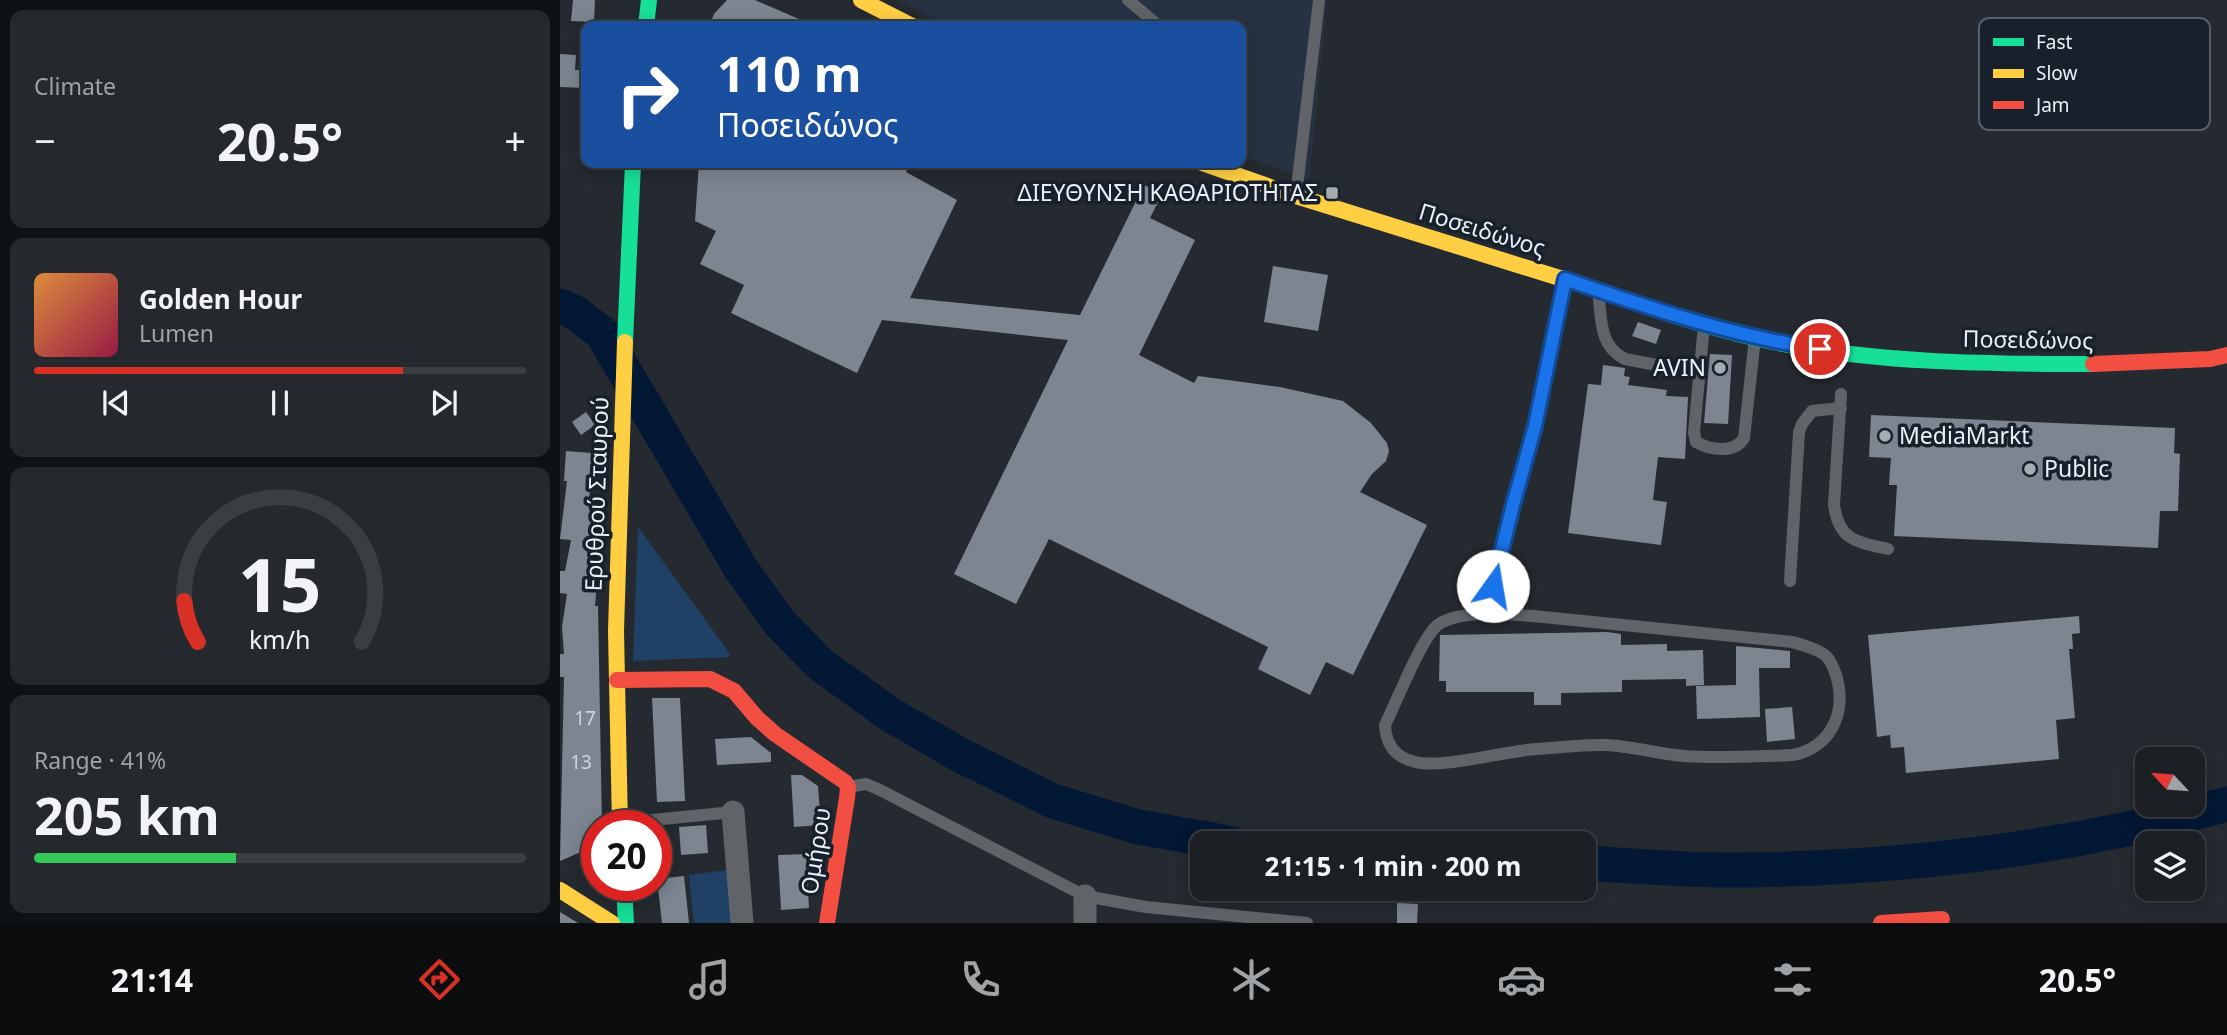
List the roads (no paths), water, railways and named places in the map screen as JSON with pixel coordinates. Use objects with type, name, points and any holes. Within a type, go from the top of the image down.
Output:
[{"type":"street","points":[[647,21],[649,0]]},
{"type":"street","points":[[861,0],[902,21]]},
{"type":"street","name":"Ερυθρού Σταυρού","points":[[620,810],[617,680],[622,421],[633,168]]},
{"type":"street","name":"Ποσειδώνος","points":[[1234,168],[1296,196],[1704,325],[1755,338],[1872,356],[1994,364],[2117,364],[2210,359],[2227,355]]},
{"type":"street","name":"Ποσειδώνος","points":[[2210,359],[2227,362]]},
{"type":"street","points":[[617,680],[710,679],[718,682],[734,691],[775,734],[842,778],[848,787]]},
{"type":"street","name":"Ομήρου","points":[[827,923],[848,787]]},
{"type":"street","points":[[733,812],[742,923]]},
{"type":"street","points":[[560,890],[612,923]]},
{"type":"street","points":[[1085,896],[1086,923]]},
{"type":"street","points":[[625,901],[626,923]]},
{"type":"street","points":[[1881,923],[1942,919]]},
{"type":"lane","points":[[1128,0],[1153,21]]},
{"type":"lane","points":[[1296,196],[1319,0]]},
{"type":"lane","points":[[1487,614],[1535,426],[1565,279]]},
{"type":"lane","points":[[1597,290],[1605,339],[1608,348],[1615,355],[1699,373]]},
{"type":"lane","points":[[1704,325],[1694,432],[1696,442],[1704,446],[1732,449],[1740,445],[1744,438],[1755,338]]},
{"type":"lane","points":[[1841,394],[1834,504],[1836,521],[1845,533],[1859,542],[1888,549]]},
{"type":"lane","points":[[1790,581],[1799,432],[1812,411],[1841,408]]},
{"type":"lane","points":[[1487,614],[1532,616],[1792,642],[1826,656],[1834,668],[1839,685],[1840,707],[1828,733],[1813,747],[1798,754],[1724,758],[1683,756],[1605,745],[1515,751],[1430,765],[1402,757],[1386,739],[1385,725],[1425,641],[1435,626],[1447,619],[1487,614]]},
{"type":"lane","points":[[848,787],[866,784],[878,789],[1085,896],[1146,907],[1307,923]]},
{"type":"lane","points":[[672,818],[733,812]]},
{"type":"waterway","points":[[560,306],[574,312],[602,333],[741,569],[779,622],[820,664],[891,715],[960,755],[1053,801],[1138,827],[1190,836]]},
{"type":"waterway","points":[[1596,864],[1743,870],[1927,860],[2108,833],[2227,804]]},
{"type":"place","name":"ΔΙΕΥΘΥΝΣΗ ΚΑΘΑΡΙΟΤΗΤΑΣ","points":[[1332,193]]},
{"type":"place","name":"AVIN","points":[[1720,368]]},
{"type":"place","name":"MediaMarkt","points":[[1885,436]]},
{"type":"place","name":"Public","points":[[2030,469]]}]
